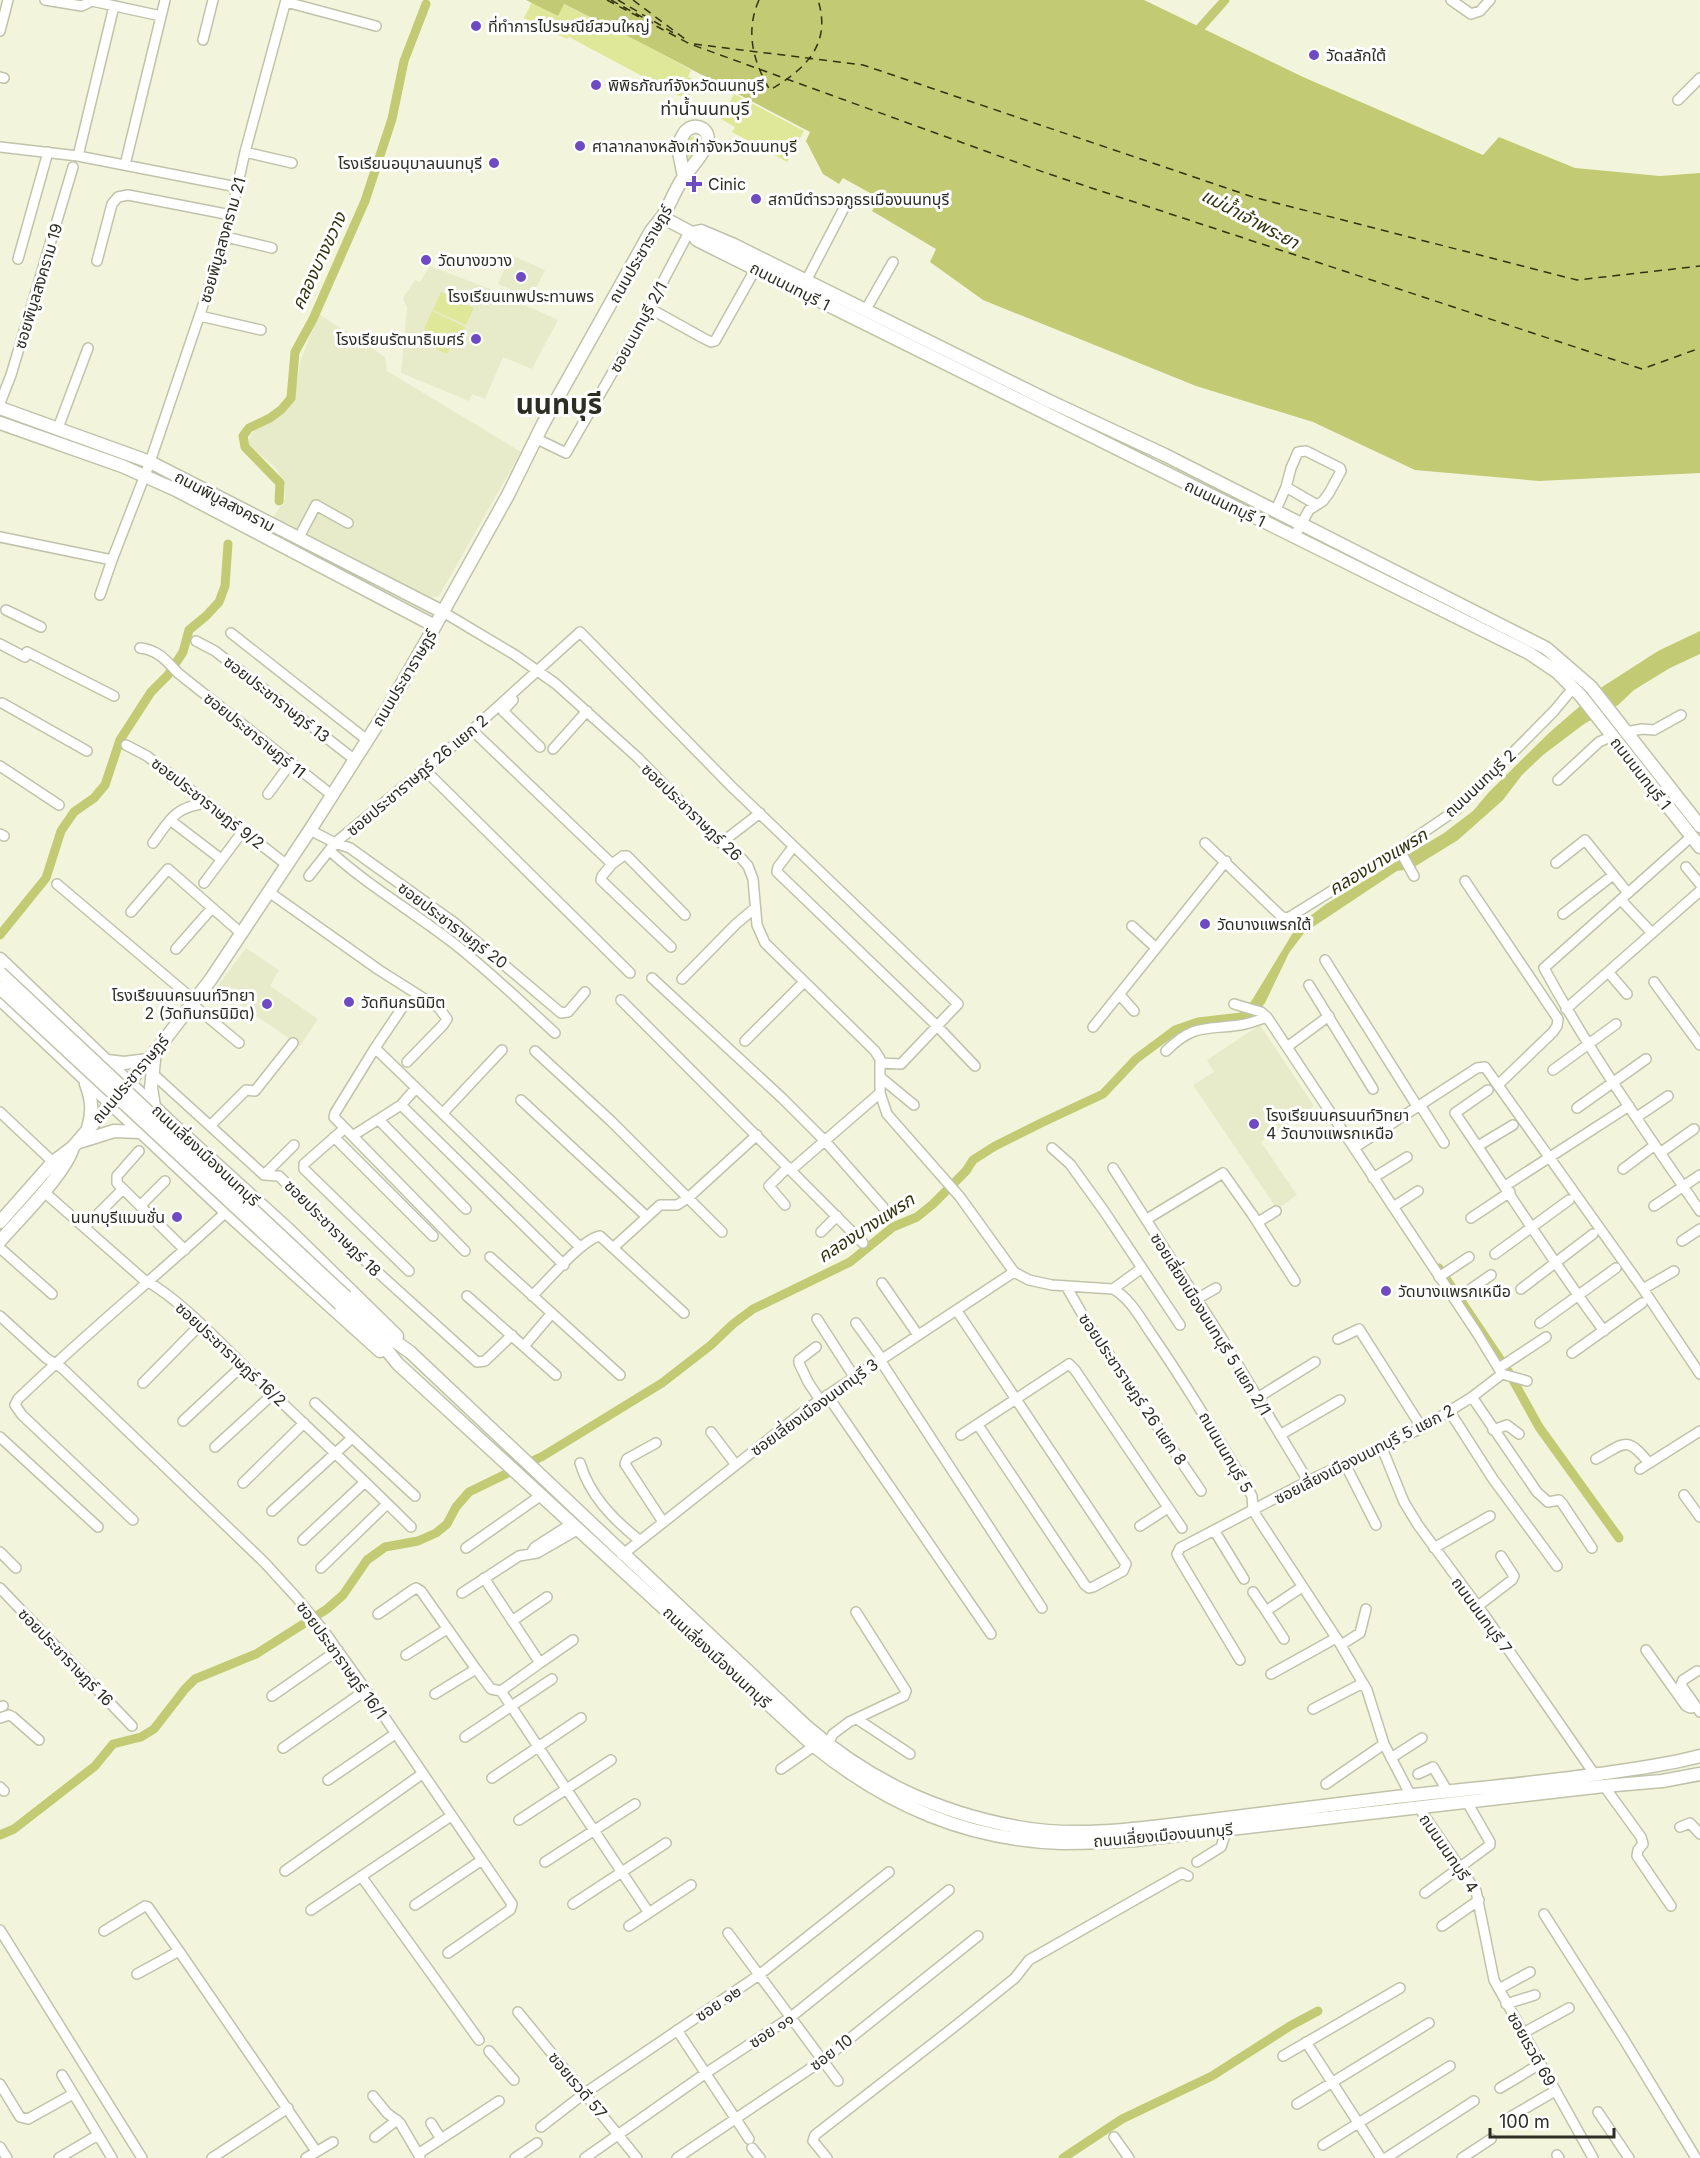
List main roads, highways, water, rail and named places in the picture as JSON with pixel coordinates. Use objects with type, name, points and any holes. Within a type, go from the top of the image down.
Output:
[{"type":"main road","name":"ถนนประชาราษฎร์","points":[[0,1241],[67,1162],[75,1145],[152,1055],[193,1002],[242,934],[333,796],[443,612],[651,231],[662,217],[684,177]]},
{"type":"main road","name":"ถนนนนทบุรี 1","points":[[662,217],[690,232],[697,240],[1528,653],[1557,672],[1577,692],[1664,803],[1698,838]]},
{"type":"main road","name":"ถนนนนทบุรี 1","points":[[690,232],[701,231],[1165,455],[1546,648],[1591,687],[1613,714],[1698,838]]},
{"type":"main road","name":"ถนนพิบูลสงคราม","points":[[0,408],[150,462],[443,612]]},
{"type":"main road","name":"ถนนพิบูลสงคราม","points":[[0,423],[145,476],[203,503],[435,626]]},
{"type":"main road","name":"ถนนเลี่ยงเมืองนนทบุรี","points":[[0,959],[170,1122],[383,1320],[410,1352],[622,1555],[827,1745],[899,1790],[962,1815],[1017,1827],[1068,1832],[1141,1828],[1595,1775],[1652,1767],[1700,1756]]},
{"type":"main road","name":"ถนนเลี่ยงเมืองนนทบุรี","points":[[0,973],[343,1300],[398,1364],[537,1493],[814,1746],[853,1776],[903,1805],[944,1821],[995,1834],[1062,1843],[1103,1842],[1662,1781],[1700,1774]]},
{"type":"main road","name":"ถนนเลี่ยงเมืองนนทบุรี","points":[[0,988],[343,1300],[410,1352]]},
{"type":"main road","name":"ถนนเลี่ยงเมืองนนทบุรี","points":[[0,999],[375,1349],[398,1364]]},
{"type":"main road","points":[[87,1130],[92,1102],[80,1075],[92,1069],[96,1059],[92,1048]]},
{"type":"main road","points":[[107,1061],[124,1063],[152,1055],[151,1089],[154,1106]]},
{"type":"main road","points":[[153,1144],[150,1135],[152,1127],[161,1120],[170,1122]]},
{"type":"main road","points":[[75,1145],[114,1131],[141,1132]]},
{"type":"main road","name":"ถนนประชาราษฎร์","points":[[1,1220],[53,1162],[75,1145]]},
{"type":"main road","points":[[1638,1783],[1700,1765]]},
{"type":"water","name":"แม่น้ำเจ้าพระยา","points":[[526,0],[1144,0],[1303,77],[1483,155],[1499,137],[1575,168],[1660,176],[1700,173],[1700,473],[1539,481],[1415,470],[1313,422],[1196,386],[983,300],[930,262],[936,249],[872,211],[879,198],[843,178],[839,184],[823,174],[806,141],[810,132],[564,4],[558,16]]},
{"type":"water","points":[[1700,631],[1700,654],[1670,668],[1634,690],[1618,705],[1584,724],[1543,755],[1522,775],[1503,800],[1458,840],[1411,869],[1397,871],[1304,933],[1289,953],[1265,1003],[1260,1009],[1249,1005],[1297,926],[1326,904],[1444,833],[1473,811],[1489,792],[1550,732],[1602,687],[1658,651]]},
{"type":"waterway","points":[[1200,28],[1225,0]]},
{"type":"waterway","name":"คลองบางขวาง","points":[[279,501],[280,483],[245,447],[243,436],[249,428],[270,418],[282,409],[291,398],[295,352],[313,319],[365,201],[392,119],[404,61],[426,4]]},
{"type":"waterway","name":"คลองบางขวาง","points":[[0,935],[46,878],[61,831],[74,812],[94,798],[105,785],[120,740],[151,692],[168,675],[183,652],[189,630],[219,602],[225,586],[228,544]]},
{"type":"waterway","name":"คลองบางแพรก","points":[[0,1835],[14,1829],[95,1766],[113,1744],[141,1737],[154,1729],[195,1679],[256,1654],[327,1609],[343,1595],[367,1560],[385,1547],[418,1541],[436,1533],[447,1524],[456,1507],[469,1492],[543,1456],[662,1383],[753,1309],[850,1262],[893,1227],[917,1217],[933,1204],[966,1171],[973,1160],[995,1146],[1103,1094],[1136,1059],[1175,1030],[1198,1022],[1241,1017],[1248,1014],[1254,1005]]},
{"type":"waterway","points":[[1439,1268],[1508,1371],[1539,1427],[1619,1538]]},
{"type":"waterway","points":[[1063,2158],[1122,2119],[1212,2076],[1290,2026],[1318,2011]]},
{"type":"place","name":"ที่ทำการไปรษณีย์สวนใหญ่","points":[[476,26]]},
{"type":"place","name":"วัดสลักใต้","points":[[1314,55]]},
{"type":"place","name":"พิพิธภัณฑ์จังหวัดนนทบุรี","points":[[596,85]]},
{"type":"place","name":"ศาลากลางหลังเก่าจังหวัดนนทบุรี","points":[[580,146]]},
{"type":"place","name":"โรงเรียนอนุบาลนนทบุรี","points":[[494,163]]},
{"type":"place","name":"Cinic","points":[[694,184]]},
{"type":"place","name":"สถานีตำรวจภูธรเมืองนนทบุรี","points":[[756,199]]},
{"type":"place","name":"วัดบางขวาง","points":[[426,260]]},
{"type":"place","name":"โรงเรียนเทพประทานพร","points":[[521,277]]},
{"type":"place","name":"โรงเรียนรัตนาธิเบศร์","points":[[476,339]]},
{"type":"place","name":"วัดบางแพรกใต้","points":[[1205,924]]},
{"type":"place","name":"วัดทินกรนิมิต","points":[[349,1002]]},
{"type":"place","name":"โรงเรียนนครนนท์วิทยา 2 (วัดทินกรนิมิต)","points":[[267,1004]]},
{"type":"place","name":"โรงเรียนนครนนท์วิทยา 4 วัดบางแพรกเหนือ","points":[[1254,1124]]},
{"type":"place","name":"นนทบุรีแมนชั่น","points":[[177,1217]]},
{"type":"place","name":"วัดบางแพรกเหนือ","points":[[1386,1291]]},
{"type":"district","name":"ท่าน้ำนนทบุรี","points":[[705,109]]},
{"type":"district","name":"นนทบุรี","points":[[559,404]]}]
